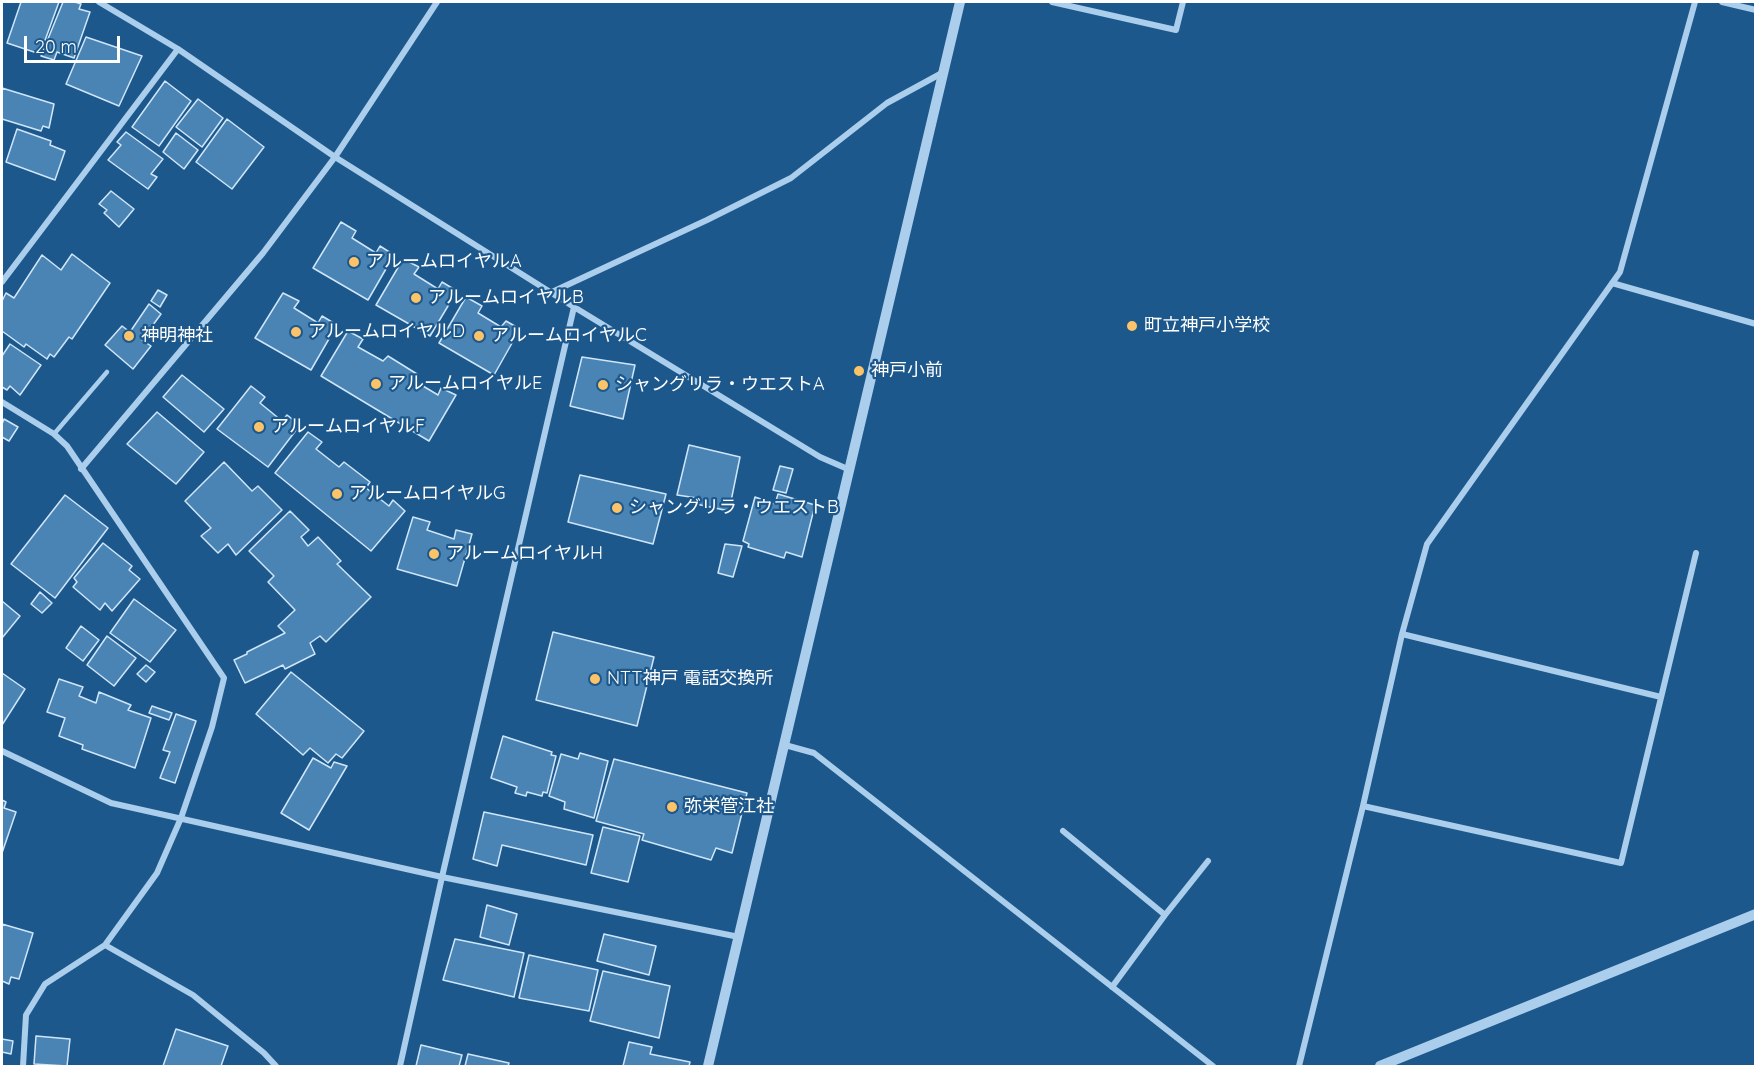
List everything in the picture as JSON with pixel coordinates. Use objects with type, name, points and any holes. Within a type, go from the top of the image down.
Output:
[{"type":"street","points":[[99,2],[178,49],[335,157],[574,307],[820,458],[850,470]]},
{"type":"street","points":[[81,469],[263,253],[335,157],[437,2]]},
{"type":"street","points":[[708,1066],[960,2]]},
{"type":"street","points":[[1052,2],[1176,30],[1183,2]]},
{"type":"street","points":[[1299,1066],[1402,633],[1427,544],[1620,272],[1695,2]]},
{"type":"street","points":[[1722,2],[1755,10]]},
{"type":"street","points":[[2,282],[178,49]]},
{"type":"street","points":[[552,292],[707,220],[790,178],[887,103],[943,73]]},
{"type":"street","points":[[1612,283],[1755,324]]},
{"type":"street","points":[[400,1066],[574,307]]},
{"type":"street","points":[[2,402],[68,446],[81,469],[224,678],[212,727],[181,818],[157,873],[105,945],[45,984],[26,1015],[22,1066]]},
{"type":"street","points":[[1362,806],[1620,863],[1695,553]]},
{"type":"street","points":[[1402,633],[1661,697]]},
{"type":"street","points":[[785,745],[814,753],[1213,1066]]},
{"type":"street","points":[[2,751],[111,803],[442,877],[740,937]]},
{"type":"street","points":[[1063,831],[1165,915]]},
{"type":"street","points":[[1112,987],[1208,861]]},
{"type":"street","points":[[1380,1066],[1755,914]]},
{"type":"street","points":[[105,945],[193,995],[264,1053],[276,1066]]},
{"type":"lane","points":[[54,435],[107,372]]},
{"type":"building","points":[[21,2],[59,2],[40,54],[7,43]]},
{"type":"building","points":[[63,2],[81,4],[79,9],[90,12],[74,58],[57,52],[54,60],[41,56]]},
{"type":"building","points":[[86,37],[142,56],[119,106],[66,84]]},
{"type":"building","points":[[165,81],[191,101],[159,146],[132,127]]},
{"type":"building","points":[[2,88],[54,104],[49,128],[43,126],[41,131],[2,119]]},
{"type":"building","points":[[198,99],[223,118],[202,147],[176,127]]},
{"type":"building","points":[[227,119],[264,147],[232,189],[196,162]]},
{"type":"building","points":[[17,129],[51,141],[50,145],[65,151],[55,180],[6,162]]},
{"type":"building","points":[[126,132],[163,159],[151,174],[157,177],[148,189],[108,160],[121,145],[117,142]]},
{"type":"building","points":[[176,133],[198,150],[184,169],[163,152]]},
{"type":"building","points":[[111,191],[134,209],[119,227],[104,213],[107,210],[99,204]]},
{"type":"building","name":"アルームロイヤルA","points":[[341,222],[356,231],[352,238],[376,253],[380,246],[394,255],[368,300],[313,268]]},
{"type":"building","points":[[72,254],[110,283],[72,339],[69,337],[54,357],[50,354],[47,359],[26,344],[24,347],[2,331],[2,301],[6,293],[14,298],[42,255],[61,270]]},
{"type":"building","name":"アルームロイヤルB","points":[[403,259],[419,267],[414,274],[438,289],[442,282],[457,291],[430,336],[376,305]]},
{"type":"building","points":[[158,290],[167,295],[160,307],[151,301]]},
{"type":"building","name":"アルームロイヤルD","points":[[283,293],[299,301],[294,308],[318,323],[322,316],[337,325],[311,370],[255,338]]},
{"type":"building","name":"アルームロイヤルC","points":[[466,297],[482,306],[478,313],[501,327],[506,321],[520,329],[494,375],[439,343]]},
{"type":"building","name":"神明神社","points":[[149,304],[161,314],[142,340],[151,346],[133,369],[105,345],[122,326],[130,332]]},
{"type":"building","name":"アルームロイヤルE","points":[[348,331],[363,339],[358,347],[383,361],[388,356],[417,374],[413,380],[438,395],[441,388],[456,395],[429,441],[321,376]]},
{"type":"building","points":[[10,344],[41,365],[20,395],[10,386],[7,390],[2,387],[2,356]]},
{"type":"building","name":"シャングリラ・ウエストA","points":[[582,357],[635,365],[623,419],[570,406]]},
{"type":"building","points":[[182,375],[224,409],[204,432],[163,397]]},
{"type":"building","name":"アルームロイヤルF","points":[[251,386],[265,397],[260,403],[282,421],[287,415],[300,425],[268,467],[217,429]]},
{"type":"building","points":[[157,412],[204,452],[176,484],[127,444]]},
{"type":"building","points":[[4,419],[18,427],[9,441],[2,437]]},
{"type":"building","name":"アルームロイヤルG","points":[[308,432],[322,442],[316,449],[339,467],[344,462],[370,482],[366,488],[389,506],[393,500],[405,511],[371,551],[275,473]]},
{"type":"building","points":[[689,445],[740,457],[729,511],[696,504],[697,498],[677,495]]},
{"type":"building","points":[[224,462],[252,491],[258,486],[282,510],[236,555],[228,544],[218,553],[201,536],[211,528],[185,501]]},
{"type":"building","points":[[780,466],[793,469],[786,493],[773,490]]},
{"type":"building","name":"シャングリラ・ウエストB","points":[[580,475],[666,494],[653,544],[568,522]]},
{"type":"building","points":[[778,494],[815,505],[802,557],[786,552],[784,558],[748,547],[749,544],[743,541],[755,497],[775,504]]},
{"type":"building","points":[[65,495],[108,528],[55,598],[11,564]]},
{"type":"building","points":[[290,511],[309,530],[301,537],[308,546],[318,537],[341,561],[337,564],[371,597],[326,642],[320,636],[310,643],[315,654],[285,669],[283,665],[245,683],[234,660],[285,633],[278,626],[295,610],[268,582],[274,576],[249,551]]},
{"type":"building","name":"アルームロイヤルH","points":[[413,517],[430,522],[427,530],[454,539],[456,530],[472,534],[457,586],[397,569]]},
{"type":"building","points":[[103,543],[132,566],[129,570],[140,579],[112,611],[105,603],[100,610],[73,587],[77,582],[74,578]]},
{"type":"building","points":[[725,544],[742,546],[733,577],[718,573]]},
{"type":"building","points":[[40,592],[52,603],[42,613],[31,604]]},
{"type":"building","points":[[134,599],[176,630],[150,662],[110,633]]},
{"type":"building","points":[[2,601],[20,616],[2,638]]},
{"type":"building","points":[[81,626],[99,640],[83,661],[66,648]]},
{"type":"building","name":"NTT神戸 電話交換所","points":[[553,632],[654,657],[637,726],[536,700]]},
{"type":"building","points":[[107,636],[136,658],[114,686],[87,665]]},
{"type":"building","points":[[146,665],[155,672],[146,682],[137,674]]},
{"type":"building","points":[[291,672],[364,731],[342,758],[336,754],[328,763],[310,748],[303,755],[256,714]]},
{"type":"building","points":[[2,673],[25,689],[2,725]]},
{"type":"building","points":[[59,679],[83,687],[79,696],[96,703],[99,692],[131,705],[128,710],[151,718],[135,768],[82,749],[83,745],[59,736],[65,718],[47,712]]},
{"type":"building","points":[[152,706],[172,713],[169,720],[149,713]]},
{"type":"building","points":[[176,714],[196,721],[175,783],[160,778],[170,752],[163,750]]},
{"type":"building","points":[[503,736],[552,752],[551,755],[556,756],[547,793],[543,792],[542,796],[527,792],[526,796],[515,793],[517,787],[491,778]]},
{"type":"building","points":[[580,753],[608,761],[594,818],[564,809],[565,802],[549,796],[561,754],[578,759]]},
{"type":"building","points":[[313,758],[331,768],[334,762],[347,766],[309,830],[281,813]]},
{"type":"building","name":"弥栄管江社","points":[[614,759],[747,793],[732,853],[716,848],[711,860],[642,840],[644,834],[596,821]]},
{"type":"building","points":[[2,800],[6,802],[4,808],[16,812],[2,853]]},
{"type":"building","points":[[484,812],[593,835],[586,865],[502,845],[497,866],[473,859]]},
{"type":"building","points":[[603,827],[640,836],[628,882],[591,873]]},
{"type":"building","points":[[487,905],[517,914],[509,945],[480,937]]},
{"type":"building","points":[[2,924],[33,933],[19,979],[11,977],[9,984],[2,981]]},
{"type":"building","points":[[604,934],[656,946],[649,975],[597,961]]},
{"type":"building","points":[[455,939],[524,953],[514,997],[443,980]]},
{"type":"building","points":[[529,955],[598,970],[589,1011],[519,998]]},
{"type":"building","points":[[603,971],[670,986],[659,1038],[590,1021]]},
{"type":"building","points":[[176,1029],[228,1046],[221,1066],[163,1066]]},
{"type":"building","points":[[36,1036],[70,1039],[67,1066],[34,1064]]},
{"type":"building","points":[[2,1039],[13,1041],[11,1054],[2,1052]]},
{"type":"building","points":[[629,1042],[652,1047],[650,1054],[690,1062],[689,1066],[623,1066]]},
{"type":"building","points":[[421,1045],[462,1055],[459,1066],[416,1066]]},
{"type":"building","points":[[468,1054],[509,1063],[508,1066],[465,1066]]},
{"type":"place","name":"アルームロイヤルA","points":[[354,262]]},
{"type":"place","name":"アルームロイヤルB","points":[[416,298]]},
{"type":"place","name":"町立神戸小学校","points":[[1132,326]]},
{"type":"place","name":"アルームロイヤルD","points":[[296,332]]},
{"type":"place","name":"神明神社","points":[[129,336]]},
{"type":"place","name":"アルームロイヤルC","points":[[479,336]]},
{"type":"place","name":"神戸小前","points":[[859,371]]},
{"type":"place","name":"アルームロイヤルE","points":[[376,384]]},
{"type":"place","name":"シャングリラ・ウエストA","points":[[603,385]]},
{"type":"place","name":"アルームロイヤルF","points":[[259,427]]},
{"type":"place","name":"アルームロイヤルG","points":[[337,494]]},
{"type":"place","name":"シャングリラ・ウエストB","points":[[617,508]]},
{"type":"place","name":"アルームロイヤルH","points":[[434,554]]},
{"type":"place","name":"NTT神戸 電話交換所","points":[[595,679]]},
{"type":"place","name":"弥栄管江社","points":[[672,807]]}]
